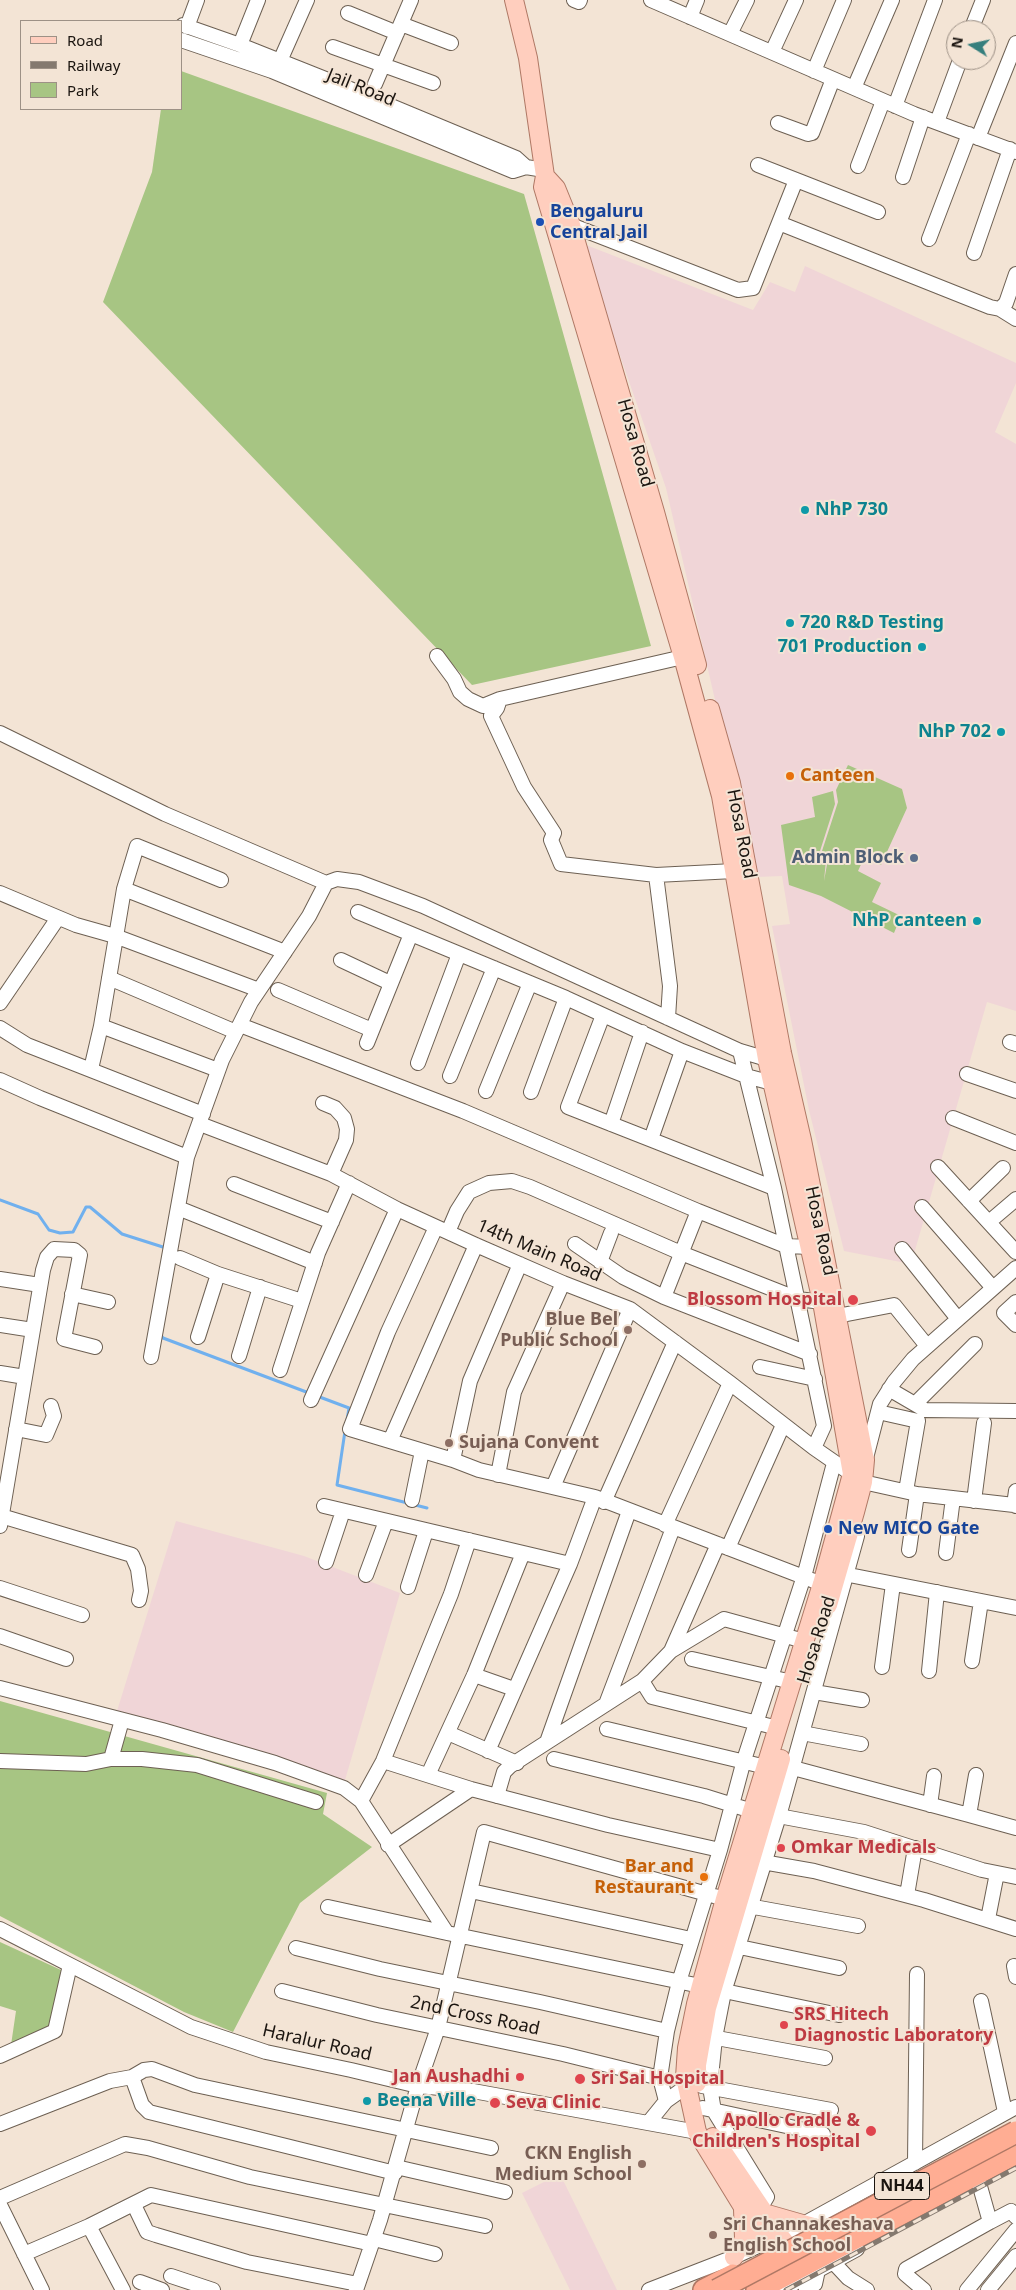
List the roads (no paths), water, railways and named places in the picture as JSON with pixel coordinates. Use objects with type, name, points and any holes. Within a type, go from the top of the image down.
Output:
[{"type":"highway","name":"NH44","points":[[704,2290],[777,2245],[1012,2115]]},
{"type":"highway","points":[[717,2290],[1016,2132]]},
{"type":"highway","points":[[741,2290],[1016,2145]]},
{"type":"highway","name":"NH44","points":[[757,2290],[800,2278],[1016,2153]]},
{"type":"main road","name":"Hosa Road","points":[[514,0],[528,58],[544,173],[543,187],[683,657],[721,796],[772,1083],[794,1144],[837,1316],[849,1460]]},
{"type":"main road","name":"Hosa Road","points":[[544,173],[556,188],[571,225],[655,512],[731,783],[782,1053],[810,1248],[822,1302],[849,1460],[861,1480],[842,1574],[779,1766],[712,1990],[709,2037],[698,2065],[697,2132],[743,2206],[777,2245],[800,2278]]},
{"type":"main road","name":"Hosa Road","points":[[779,1766],[778,1728],[822,1584],[861,1480]]},
{"type":"main road","name":"Hosa Road","points":[[766,1813],[758,1861],[738,1904],[733,1945],[712,1990],[688,2033],[685,2077],[698,2086],[708,2110],[708,2129],[762,2210],[777,2245]]},
{"type":"main road","points":[[734,2257],[744,2239],[743,2206]]},
{"type":"main road","points":[[762,2210],[811,2227]]},
{"type":"street","points":[[197,0],[185,26],[280,61],[516,158],[526,167],[544,173]]},
{"type":"street","points":[[240,45],[258,0]]},
{"type":"street","points":[[280,61],[307,0]]},
{"type":"street","points":[[376,84],[411,0]]},
{"type":"street","points":[[574,0],[579,2],[580,0]]},
{"type":"street","points":[[651,0],[889,103],[1013,151],[974,253]]},
{"type":"street","points":[[690,17],[698,0]]},
{"type":"street","points":[[730,34],[747,0]]},
{"type":"street","points":[[772,52],[796,0]]},
{"type":"street","points":[[814,71],[844,0]]},
{"type":"street","points":[[854,88],[892,0]]},
{"type":"street","points":[[858,166],[889,103],[935,0]]},
{"type":"street","points":[[975,20],[983,0]]},
{"type":"street","points":[[348,13],[451,43]]},
{"type":"street","name":"Jail Road","points":[[182,40],[272,72],[513,171],[526,167]]},
{"type":"street","points":[[929,239],[973,136],[1016,44]]},
{"type":"street","points":[[333,47],[433,83]]},
{"type":"street","points":[[937,122],[956,70]]},
{"type":"street","points":[[778,123],[808,134],[812,133],[833,79]]},
{"type":"street","points":[[903,177],[923,117]]},
{"type":"street","points":[[758,165],[878,212]]},
{"type":"street","points":[[571,225],[738,290],[753,288],[796,180]]},
{"type":"street","points":[[780,223],[990,307],[1000,309],[1016,319]]},
{"type":"street","points":[[1000,309],[1006,303],[1016,274]]},
{"type":"street","points":[[437,656],[454,678],[460,692],[468,699],[483,706],[500,699],[683,657]]},
{"type":"street","points":[[500,699],[497,708],[490,716],[524,787],[554,833],[551,840],[561,864],[656,875],[734,872]]},
{"type":"street","points":[[0,733],[164,814],[326,883]]},
{"type":"street","points":[[91,1069],[101,1026],[124,889],[137,846],[221,880]]},
{"type":"street","points":[[656,875],[670,986],[668,1018]]},
{"type":"street","points":[[151,1357],[169,1246],[187,1157],[218,1070],[259,990],[308,916],[326,883],[337,879],[359,882],[422,906],[740,1051],[767,1059]]},
{"type":"street","points":[[124,889],[285,952]]},
{"type":"street","points":[[0,893],[58,918],[115,936],[259,990]]},
{"type":"street","points":[[358,912],[566,998],[682,1051],[746,1076],[772,1083]]},
{"type":"street","points":[[0,1003],[58,918]]},
{"type":"street","points":[[278,990],[370,1036],[411,934]]},
{"type":"street","points":[[418,1063],[459,954]]},
{"type":"street","points":[[341,960],[390,983]]},
{"type":"street","points":[[450,1076],[494,968]]},
{"type":"street","points":[[109,978],[463,1111],[698,1211],[786,1246],[810,1248]]},
{"type":"street","points":[[486,1091],[530,983]]},
{"type":"street","points":[[531,1092],[566,998]]},
{"type":"street","points":[[603,1015],[568,1107],[774,1188]]},
{"type":"street","points":[[101,1026],[218,1070]]},
{"type":"street","name":"14th Main Road","points":[[0,1028],[27,1045],[91,1069],[201,1119],[331,1174],[396,1209],[563,1283],[630,1309],[730,1382],[814,1448],[849,1460]]},
{"type":"street","points":[[611,1124],[642,1032]]},
{"type":"street","points":[[651,1139],[682,1051]]},
{"type":"street","points":[[740,1051],[774,1188],[824,1426],[814,1448]]},
{"type":"street","points":[[968,1074],[1016,1091]]},
{"type":"street","points":[[0,1080],[187,1157]]},
{"type":"street","points":[[323,1103],[335,1108],[344,1118],[347,1129],[346,1140],[331,1174]]},
{"type":"street","points":[[953,1118],[1016,1143]]},
{"type":"street","points":[[938,1167],[1016,1252]]},
{"type":"street","points":[[969,1201],[1004,1168]]},
{"type":"street","points":[[822,1302],[798,1299],[681,1253],[530,1187],[512,1181],[489,1183],[469,1192],[457,1211],[442,1229],[388,1332],[350,1429],[498,1474],[600,1500],[822,1584]]},
{"type":"street","points":[[280,1370],[315,1263],[349,1182]]},
{"type":"street","points":[[234,1184],[332,1222]]},
{"type":"street","points":[[989,1222],[1016,1199]]},
{"type":"street","points":[[922,1207],[993,1288]]},
{"type":"street","points":[[178,1208],[315,1263]]},
{"type":"street","points":[[311,1400],[396,1209]]},
{"type":"street","points":[[664,1297],[698,1211]]},
{"type":"street","points":[[600,1262],[611,1233]]},
{"type":"street","points":[[575,1244],[622,1277],[664,1297],[810,1354]]},
{"type":"street","points":[[390,1441],[476,1245]]},
{"type":"street","points":[[96,1347],[64,1339],[80,1255],[74,1250],[54,1249],[47,1257],[40,1285],[16,1429],[4,1471],[1,1521],[132,1555],[138,1569],[141,1591],[139,1600]]},
{"type":"street","points":[[902,1249],[958,1319]]},
{"type":"street","points":[[180,1258],[218,1274],[302,1301]]},
{"type":"street","points":[[453,1460],[470,1382],[520,1264]]},
{"type":"street","points":[[666,2102],[660,2078],[667,2031],[691,1939],[720,1850],[744,1760],[803,1577],[849,1460],[878,1412],[880,1404],[913,1359],[1016,1268]]},
{"type":"street","points":[[198,1337],[218,1274]]},
{"type":"street","points":[[0,1279],[40,1285]]},
{"type":"street","points":[[498,1474],[514,1392],[563,1283]]},
{"type":"street","points":[[239,1356],[260,1287]]},
{"type":"street","points":[[72,1294],[108,1302]]},
{"type":"street","points":[[1016,1302],[1004,1313],[1016,1325]]},
{"type":"street","points":[[837,1316],[894,1305],[927,1346]]},
{"type":"street","points":[[553,1487],[630,1309]]},
{"type":"street","points":[[0,1325],[33,1330]]},
{"type":"street","points":[[488,1751],[570,1564],[675,1342]]},
{"type":"street","points":[[915,1404],[975,1344]]},
{"type":"street","points":[[760,1367],[815,1379]]},
{"type":"street","points":[[0,1373],[25,1377]]},
{"type":"street","points":[[606,1704],[669,1526],[730,1382]]},
{"type":"street","points":[[889,1390],[925,1410],[1016,1411]]},
{"type":"street","points":[[16,1429],[46,1435],[54,1416],[51,1406]]},
{"type":"street","points":[[878,1412],[918,1421],[911,1492],[909,1550]]},
{"type":"street","points":[[974,1501],[984,1423]]},
{"type":"street","points":[[671,1651],[783,1425]]},
{"type":"street","points":[[412,1500],[422,1451]]},
{"type":"street","points":[[861,1480],[911,1492],[1015,1506],[1016,1491]]},
{"type":"street","points":[[946,1553],[953,1498]]},
{"type":"street","points":[[324,1506],[570,1564]]},
{"type":"street","points":[[326,1562],[343,1511]]},
{"type":"street","points":[[547,1742],[629,1511]]},
{"type":"street","points":[[366,1574],[386,1521]]},
{"type":"street","points":[[408,1587],[426,1530]]},
{"type":"street","points":[[361,1802],[382,1761],[452,1594],[469,1540]]},
{"type":"street","points":[[428,1774],[474,1675],[523,1553]]},
{"type":"street","points":[[766,1813],[779,1766],[802,1733],[814,1692],[842,1574],[1016,1608]]},
{"type":"street","points":[[882,1667],[893,1584]]},
{"type":"street","points":[[0,1588],[82,1615]]},
{"type":"street","points":[[929,1672],[937,1592]]},
{"type":"street","points":[[972,1661],[981,1601]]},
{"type":"street","points":[[497,1796],[504,1772],[642,1680],[671,1651],[724,1619],[804,1641]]},
{"type":"street","points":[[0,1636],[66,1659]]},
{"type":"street","points":[[692,1659],[792,1682]]},
{"type":"street","points":[[474,1675],[514,1689]]},
{"type":"street","points":[[642,1680],[652,1697],[778,1728]]},
{"type":"street","points":[[0,1688],[122,1720],[320,1778],[344,1788],[361,1802],[447,1933]]},
{"type":"street","points":[[814,1692],[862,1700]]},
{"type":"street","points":[[111,1759],[122,1720]]},
{"type":"street","points":[[606,1729],[779,1766],[1016,1828]]},
{"type":"street","points":[[448,1733],[517,1763]]},
{"type":"street","points":[[802,1733],[861,1744]]},
{"type":"street","points":[[0,1761],[86,1764],[111,1759],[142,1758],[198,1765],[316,1802]]},
{"type":"street","points":[[554,1759],[704,1796],[732,1805],[864,1832],[997,1873],[1016,1877]]},
{"type":"street","points":[[382,1761],[497,1796],[720,1850]]},
{"type":"street","points":[[969,1815],[976,1775]]},
{"type":"street","points":[[930,1804],[934,1776]]},
{"type":"street","points":[[388,1845],[471,1789]]},
{"type":"street","points":[[134,2205],[147,2232],[247,2262],[357,2287],[385,2206],[418,2086],[438,2028],[472,1891],[484,1832],[738,1904],[858,1926]]},
{"type":"street","points":[[907,1895],[915,1848]]},
{"type":"street","points":[[758,1861],[814,1871],[907,1895],[1016,1928]]},
{"type":"street","points":[[988,1919],[997,1873]]},
{"type":"street","points":[[472,1891],[691,1939]]},
{"type":"street","points":[[328,1907],[461,1937],[839,2015]]},
{"type":"street","name":"Haralur Road","points":[[0,1929],[191,2027],[266,2052],[418,2086],[473,2091],[697,2132]]},
{"type":"street","points":[[733,1945],[840,1968]]},
{"type":"street","points":[[296,1948],[380,1969],[667,2031]]},
{"type":"street","points":[[0,2056],[55,2031],[70,1965]]},
{"type":"street","points":[[915,2163],[917,1974]]},
{"type":"street","name":"2nd Cross Road","points":[[282,1991],[438,2028],[563,2054],[660,2078]]},
{"type":"street","points":[[811,2227],[915,2163],[1012,2115],[980,2001]]},
{"type":"street","points":[[709,2037],[825,2058]]},
{"type":"street","points":[[0,2124],[110,2081],[132,2077],[144,2070],[152,2069],[195,2086],[491,2148]]},
{"type":"street","points":[[132,2077],[142,2104],[149,2112],[396,2170],[504,2192]]},
{"type":"street","points":[[648,2122],[680,2090],[698,2086],[831,2110]]},
{"type":"street","points":[[708,2110],[823,2134]]},
{"type":"street","points":[[0,2198],[125,2144],[148,2148],[250,2177],[485,2226]]},
{"type":"street","points":[[800,2278],[1016,2163]]},
{"type":"street","points":[[978,2183],[990,2222]]},
{"type":"street","points":[[24,2254],[89,2226],[152,2195],[435,2254]]},
{"type":"street","points":[[0,2204],[42,2290]]},
{"type":"street","points":[[924,2290],[905,2274],[906,2269],[1011,2211],[1016,2217]]},
{"type":"street","points":[[89,2226],[123,2290]]},
{"type":"street","points":[[968,2290],[1016,2230]]},
{"type":"street","points":[[649,2290],[734,2257],[777,2245]]},
{"type":"street","points":[[988,2290],[1016,2256]]},
{"type":"street","points":[[833,2262],[848,2278],[867,2290]]},
{"type":"street","points":[[171,2276],[213,2290]]},
{"type":"street","points":[[140,2282],[162,2290]]},
{"type":"waterway","points":[[0,1200],[38,1214],[49,1230],[60,1233],[73,1232],[86,1207],[90,1207],[122,1234],[166,1248]]},
{"type":"waterway","points":[[160,1334],[163,1338],[309,1393]]},
{"type":"waterway","points":[[317,1396],[349,1408],[347,1420]]},
{"type":"waterway","points":[[345,1431],[337,1485],[427,1508]]},
{"type":"railway","points":[[786,2290],[1016,2168]]},
{"type":"place","name":"Bengaluru Central Jail","points":[[540,222]]},
{"type":"place","name":"NhP 730","points":[[805,510]]},
{"type":"place","name":"720 R&D Testing","points":[[790,623]]},
{"type":"place","name":"701 Production","points":[[922,647]]},
{"type":"place","name":"NhP 702","points":[[1001,732]]},
{"type":"place","name":"Canteen","points":[[790,776]]},
{"type":"place","name":"Admin Block","points":[[914,858]]},
{"type":"place","name":"NhP canteen","points":[[977,921]]},
{"type":"place","name":"Blossom Hospital","points":[[853,1300]]},
{"type":"place","name":"Blue Bel Public School","points":[[628,1330]]},
{"type":"place","name":"Sujana Convent","points":[[449,1443]]},
{"type":"place","name":"New MICO Gate","points":[[828,1529]]},
{"type":"place","name":"Omkar Medicals","points":[[781,1848]]},
{"type":"place","name":"Bar and Restaurant","points":[[704,1877]]},
{"type":"place","name":"SRS Hitech Diagnostic Laboratory","points":[[784,2025]]},
{"type":"place","name":"Jan Aushadhi","points":[[520,2077]]},
{"type":"place","name":"Sri Sai Hospital","points":[[580,2079]]},
{"type":"place","name":"Beena Ville","points":[[367,2101]]},
{"type":"place","name":"Seva Clinic","points":[[495,2103]]},
{"type":"place","name":"Apollo Cradle & Children's Hospital","points":[[871,2131]]},
{"type":"place","name":"CKN English Medium School","points":[[642,2164]]},
{"type":"place","name":"Sri Channakeshava English School","points":[[713,2235]]}]
